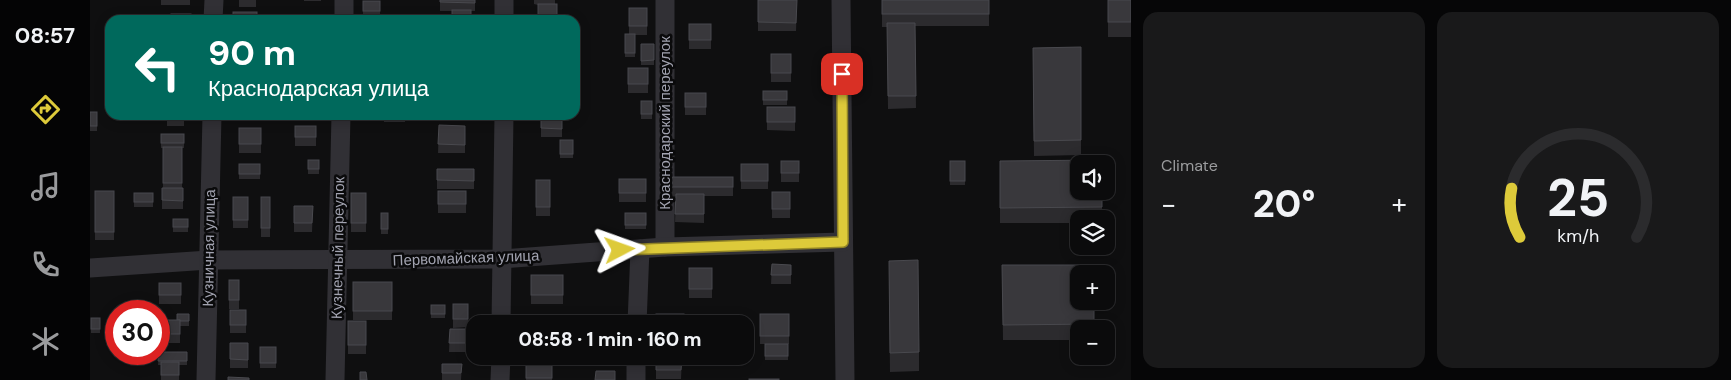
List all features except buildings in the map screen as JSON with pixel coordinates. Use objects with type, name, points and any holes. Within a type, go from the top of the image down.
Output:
[{"type":"street","points":[[214,0],[214,15]]},
{"type":"street","points":[[344,0],[344,15]]},
{"type":"street","points":[[504,0],[504,15]]},
{"type":"street","name":"Краснодарский переулок","points":[[665,0],[665,247]]},
{"type":"street","points":[[841,0],[845,380]]},
{"type":"street","name":"Кузничная улица","points":[[206,380],[212,120]]},
{"type":"street","name":"Кузнечный переулок","points":[[335,380],[342,120]]},
{"type":"street","points":[[501,315],[504,120]]},
{"type":"street","name":"Первомайская улица","points":[[90,268],[209,260],[502,259],[665,247],[843,242]]},
{"type":"street","points":[[638,315],[640,249]]},
{"type":"street","points":[[500,380],[501,365]]},
{"type":"street","points":[[636,365],[636,380]]},
{"type":"route","points":[[620,250],[843,242],[842,74]]}]
